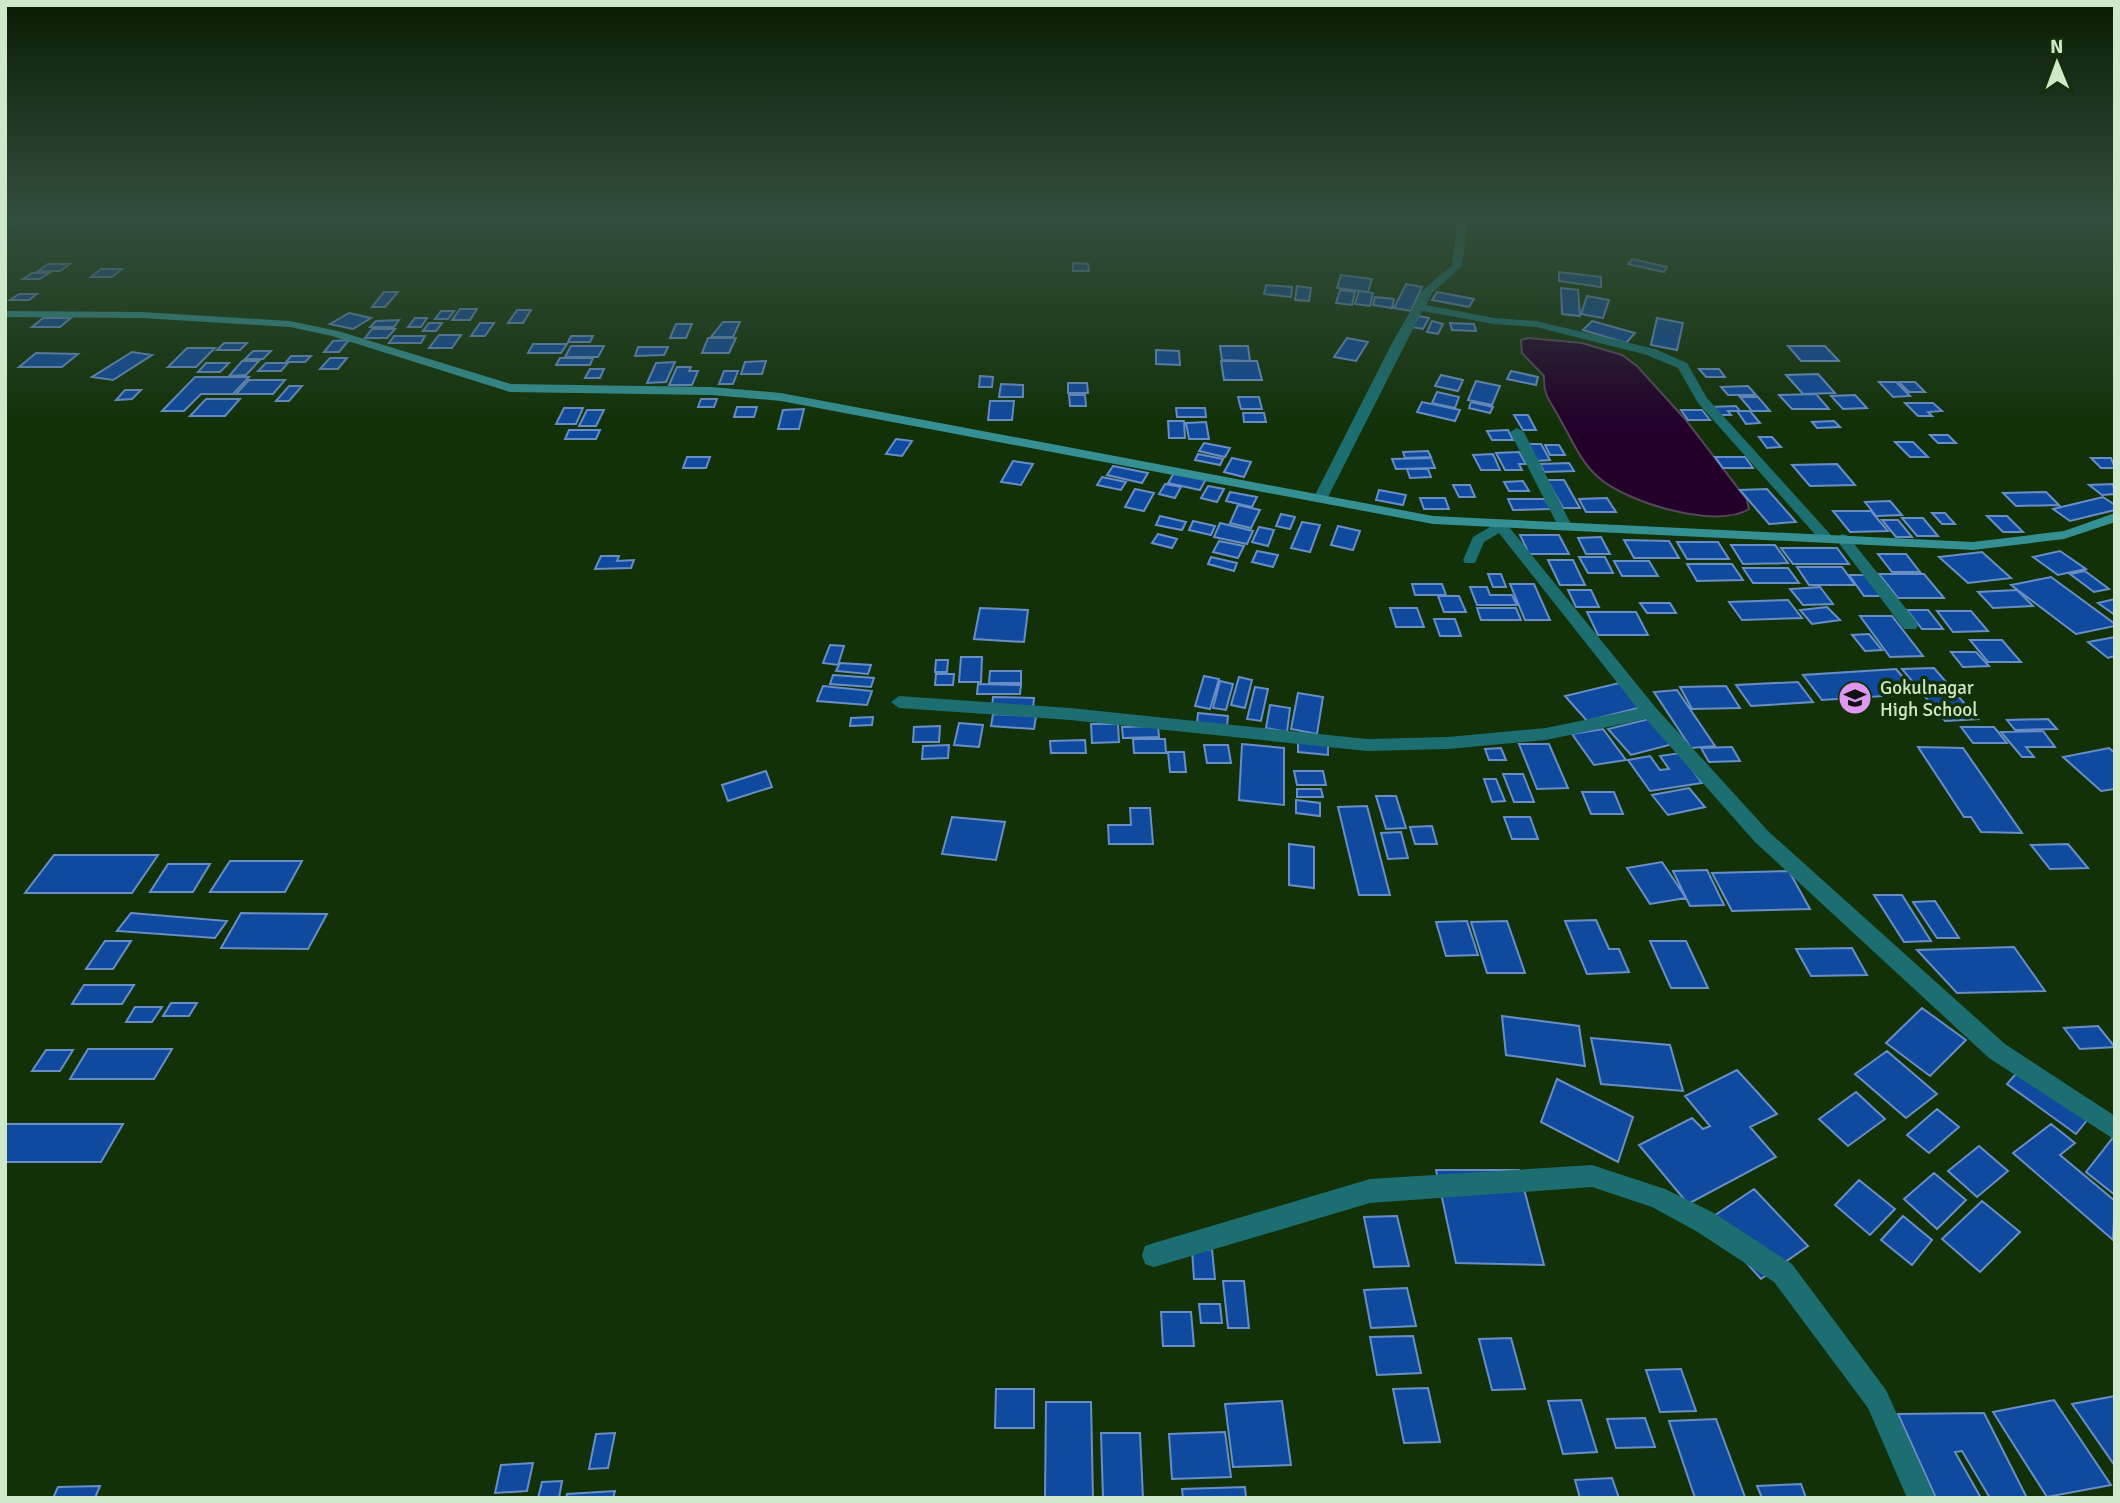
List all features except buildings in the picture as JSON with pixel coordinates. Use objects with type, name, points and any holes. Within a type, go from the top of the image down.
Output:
[{"type":"street","points":[[1321,497],[1397,345],[1428,291],[1435,285]]},
{"type":"street","points":[[1420,307],[1494,321],[1536,324],[1651,352],[1683,366],[1702,400],[1825,537]]},
{"type":"street","points":[[5,314],[142,315],[290,324],[334,333],[510,388],[711,391],[781,397],[1433,520],[1973,545],[2054,538],[2091,529],[2115,517]]},
{"type":"street","points":[[1517,432],[1565,526]]},
{"type":"street","points":[[1471,560],[1478,540],[1500,525]]},
{"type":"street","points":[[1500,525],[1650,712],[1762,837],[1997,1051],[2115,1129]]},
{"type":"street","points":[[1842,538],[1910,625]]},
{"type":"street","points":[[899,702],[1070,714],[1367,745],[1448,743],[1546,734],[1650,712]]},
{"type":"street","points":[[1153,1255],[1370,1191],[1592,1176],[1657,1197],[1705,1222],[1783,1273],[1877,1399],[1922,1498]]},
{"type":"shaded area","points":[[1528,338],[1582,343],[1622,355],[1637,366],[1685,419],[1747,500],[1749,509],[1734,515],[1694,515],[1649,504],[1598,477],[1581,457],[1548,399],[1544,376],[1522,353],[1521,340]]},
{"type":"place","name":"Gokulnagar High School","points":[[1855,698]]}]
